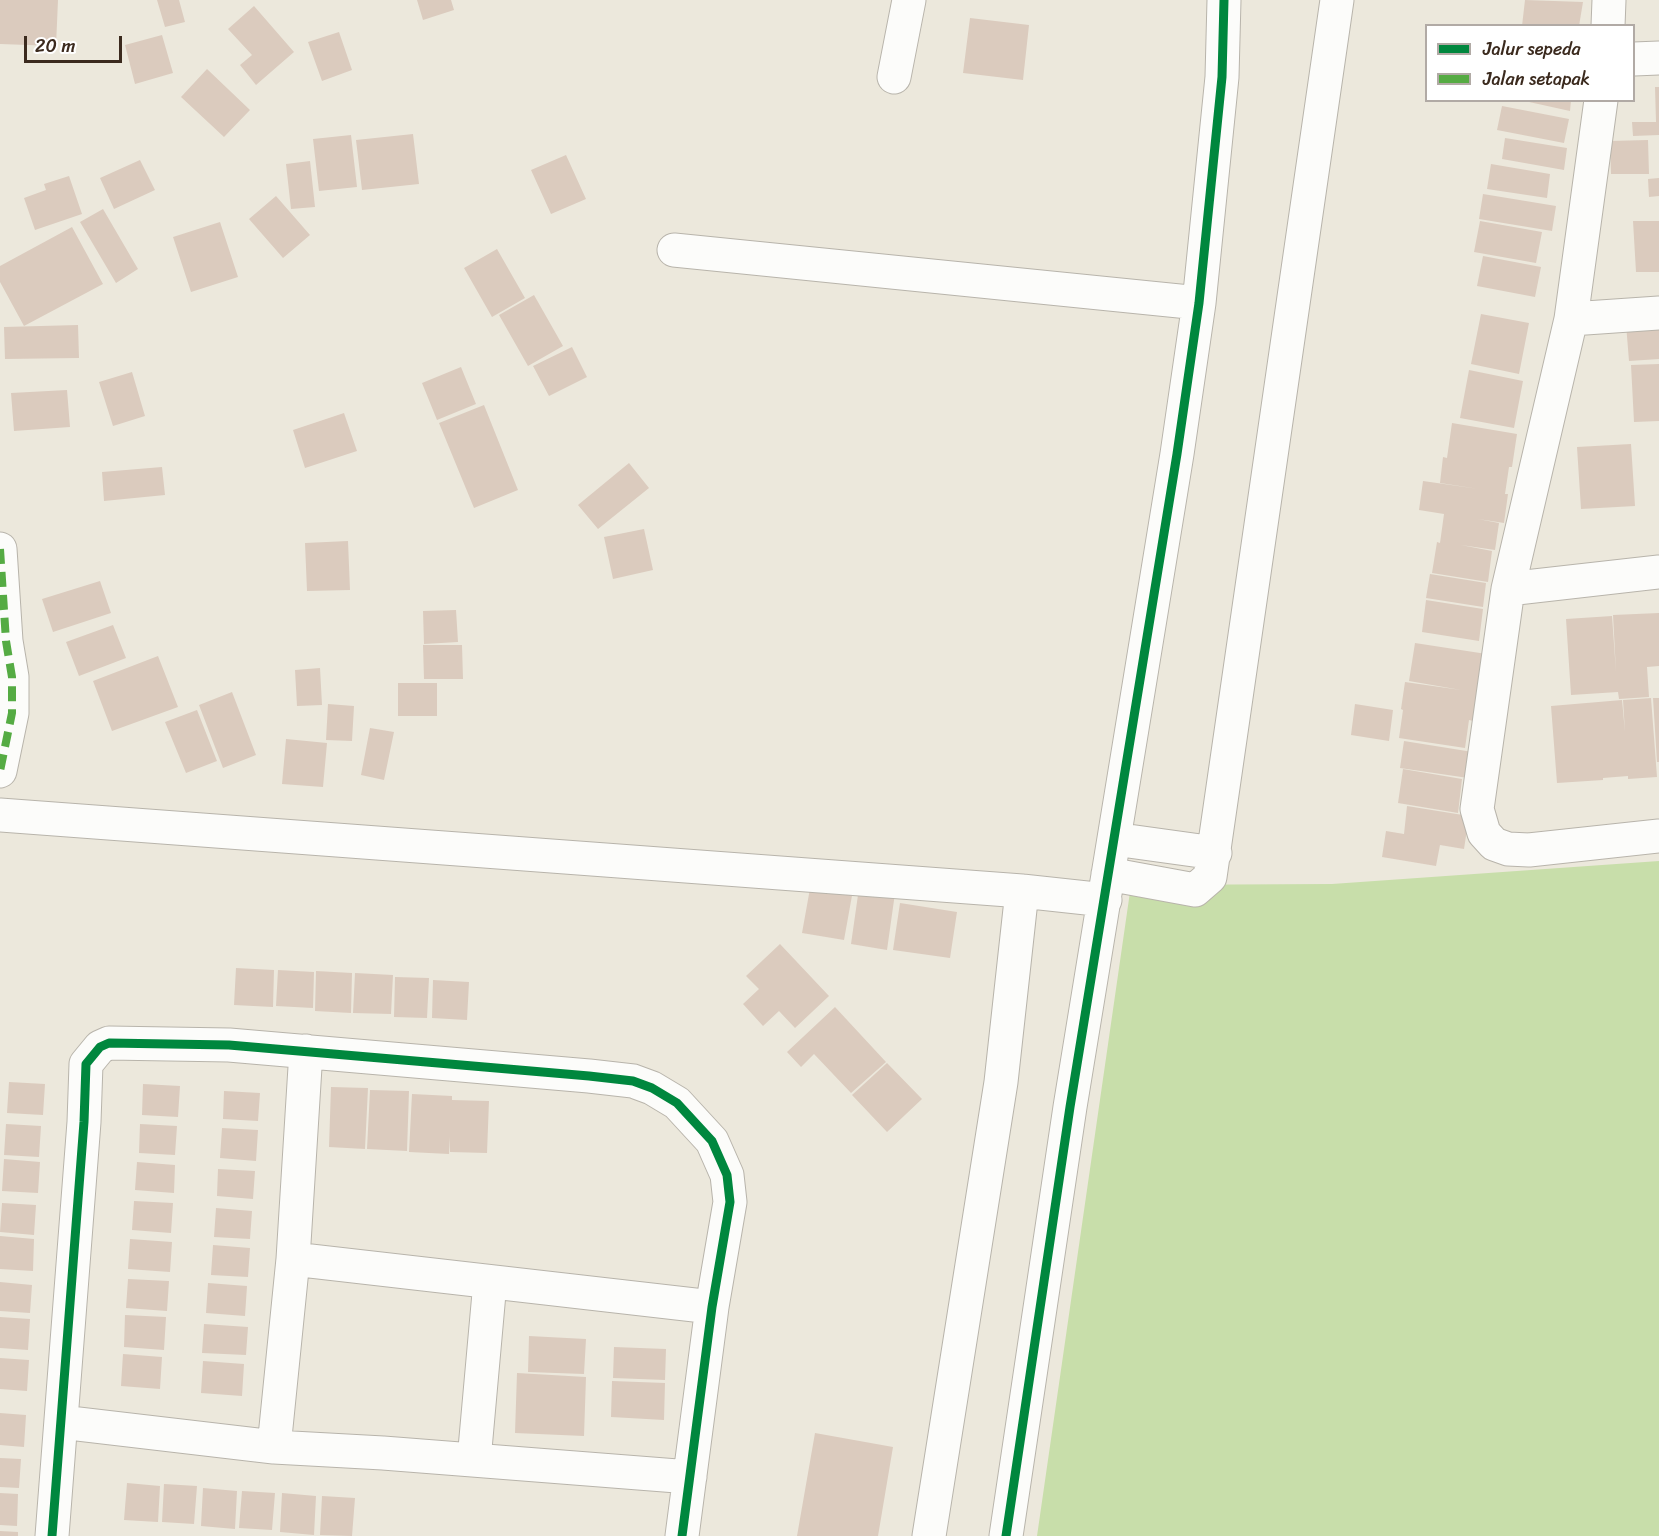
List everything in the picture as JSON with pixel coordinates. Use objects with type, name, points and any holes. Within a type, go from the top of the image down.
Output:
[{"type":"street","points":[[894,78],[909,0]]},
{"type":"street","points":[[1006,1536],[1070,1107],[1178,454],[1198,303],[1222,77],[1224,0]]},
{"type":"street","points":[[0,815],[1022,891],[1107,887],[1195,890],[1210,877],[1215,853],[1337,0]]},
{"type":"street","points":[[1608,24],[1609,0]]},
{"type":"street","points":[[1635,59],[1659,58]]},
{"type":"street","points":[[1601,102],[1571,319],[1508,589],[1477,809],[1484,833],[1494,844],[1508,849],[1529,850],[1659,836]]},
{"type":"street","points":[[674,250],[1198,303]]},
{"type":"street","points":[[1571,319],[1659,313]]},
{"type":"street","points":[[0,549],[6,641],[12,677],[12,713],[0,771]]},
{"type":"street","points":[[1508,589],[1659,572]]},
{"type":"street","points":[[1114,839],[1215,853]]},
{"type":"street","points":[[928,1536],[1001,1082],[1022,891]]},
{"type":"street","points":[[52,1536],[84,1122],[86,1064],[100,1047],[109,1043],[229,1045],[633,1081],[652,1088],[677,1104],[712,1141],[727,1175],[730,1202],[712,1307],[682,1536]]},
{"type":"street","points":[[274,1447],[293,1259],[306,1051]]},
{"type":"street","points":[[293,1259],[712,1307]]},
{"type":"street","points":[[474,1460],[490,1282]]},
{"type":"street","points":[[61,1422],[274,1447],[690,1477]]},
{"type":"green space","points":[[1659,861],[1659,1536],[1037,1536],[1131,885],[1332,884]]},
{"type":"building","points":[[0,0],[58,0],[56,46],[0,44]]},
{"type":"building","points":[[157,0],[179,0],[185,22],[165,27]]},
{"type":"building","points":[[417,0],[451,0],[454,10],[423,20]]},
{"type":"building","points":[[1525,0],[1583,2],[1579,24],[1522,24]]},
{"type":"building","points":[[254,6],[294,52],[256,85],[240,65],[252,55],[228,29]]},
{"type":"building","points":[[970,18],[1029,25],[1023,80],[963,73]]},
{"type":"building","points":[[339,32],[352,70],[322,81],[308,42]]},
{"type":"building","points":[[162,35],[173,73],[135,84],[125,45]]},
{"type":"building","points":[[207,69],[250,110],[224,137],[181,97]]},
{"type":"building","points":[[1655,87],[1659,87],[1659,135],[1633,136],[1632,122],[1656,122]]},
{"type":"building","points":[[1529,102],[1571,102],[1570,111]]},
{"type":"building","points":[[1502,106],[1569,119],[1564,143],[1497,130]]},
{"type":"building","points":[[413,134],[419,184],[362,190],[356,140]]},
{"type":"building","points":[[351,135],[357,187],[319,191],[313,139]]},
{"type":"building","points":[[1505,138],[1567,148],[1564,170],[1502,159]]},
{"type":"building","points":[[1648,140],[1649,174],[1611,174],[1610,141]]},
{"type":"building","points":[[566,155],[586,199],[551,214],[531,170]]},
{"type":"building","points":[[140,160],[155,190],[114,209],[100,178]]},
{"type":"building","points":[[310,161],[315,207],[291,209],[286,164]]},
{"type":"building","points":[[1491,164],[1550,174],[1547,198],[1487,189]]},
{"type":"building","points":[[69,176],[82,214],[35,230],[24,198],[46,190],[44,184]]},
{"type":"building","points":[[1659,178],[1659,196],[1649,197],[1648,179]]},
{"type":"building","points":[[1483,194],[1556,206],[1552,231],[1479,219]]},
{"type":"building","points":[[276,196],[310,235],[283,258],[249,219]]},
{"type":"building","points":[[103,209],[138,269],[116,283],[80,222]]},
{"type":"building","points":[[1480,221],[1542,232],[1536,263],[1474,252]]},
{"type":"building","points":[[1633,221],[1659,221],[1659,272],[1636,272]]},
{"type":"building","points":[[220,222],[238,277],[191,292],[173,237]]},
{"type":"building","points":[[72,227],[103,284],[24,326],[0,282],[0,266]]},
{"type":"building","points":[[497,249],[525,298],[492,317],[464,268]]},
{"type":"building","points":[[1483,256],[1541,267],[1535,297],[1477,286]]},
{"type":"building","points":[[534,295],[563,346],[528,366],[499,315]]},
{"type":"building","points":[[1481,314],[1529,323],[1519,374],[1471,364]]},
{"type":"building","points":[[1659,322],[1659,359],[1629,361],[1626,324]]},
{"type":"building","points":[[78,325],[79,358],[5,359],[4,327]]},
{"type":"building","points":[[572,347],[587,377],[549,396],[533,366]]},
{"type":"building","points":[[1659,364],[1659,421],[1634,422],[1631,365]]},
{"type":"building","points":[[461,367],[476,404],[437,420],[422,383]]},
{"type":"building","points":[[1469,370],[1523,381],[1514,428],[1460,418]]},
{"type":"building","points":[[132,372],[145,416],[113,426],[99,382]]},
{"type":"building","points":[[67,390],[70,427],[14,431],[11,393]]},
{"type":"building","points":[[484,405],[518,490],[474,508],[439,423]]},
{"type":"building","points":[[344,413],[357,451],[305,468],[293,430]]},
{"type":"building","points":[[1452,423],[1517,434],[1505,494],[1508,494],[1504,523],[1478,519],[1499,523],[1495,550],[1461,545],[1492,551],[1488,582],[1432,573],[1437,542],[1440,543],[1444,514],[1419,510],[1423,481],[1479,489],[1440,483],[1443,457],[1447,458]]},
{"type":"building","points":[[1631,444],[1635,506],[1581,509],[1577,447]]},
{"type":"building","points":[[629,463],[649,488],[598,529],[578,505]]},
{"type":"building","points":[[162,467],[165,495],[104,501],[102,472]]},
{"type":"building","points":[[644,529],[653,570],[613,579],[604,537]]},
{"type":"building","points":[[348,541],[350,590],[307,591],[305,543]]},
{"type":"building","points":[[1430,574],[1486,583],[1483,607],[1426,598]]},
{"type":"building","points":[[100,581],[111,613],[53,632],[42,599]]},
{"type":"building","points":[[1426,600],[1483,609],[1479,641],[1422,632]]},
{"type":"building","points":[[456,610],[458,642],[424,644],[423,611]]},
{"type":"building","points":[[1659,613],[1659,666],[1647,667],[1649,697],[1619,699],[1618,692],[1571,695],[1566,619],[1612,616],[1616,672],[1613,615]]},
{"type":"building","points":[[113,625],[126,658],[79,676],[66,642]]},
{"type":"building","points":[[1415,643],[1493,655],[1473,721],[1469,720],[1465,748],[1399,738],[1405,682],[1461,690],[1409,681]]},
{"type":"building","points":[[423,645],[462,645],[463,679],[424,679]]},
{"type":"building","points":[[158,656],[178,707],[112,731],[93,681]]},
{"type":"building","points":[[320,668],[322,705],[297,706],[295,670]]},
{"type":"building","points":[[398,683],[437,683],[437,716],[398,716]]},
{"type":"building","points":[[232,692],[256,755],[223,768],[199,705]]},
{"type":"building","points":[[1651,698],[1657,777],[1628,779],[1628,776],[1557,783],[1551,706],[1622,700],[1625,732],[1623,700]]},
{"type":"building","points":[[1653,698],[1659,698],[1659,762],[1657,762]]},
{"type":"building","points":[[328,704],[354,706],[352,741],[326,740]]},
{"type":"building","points":[[1355,704],[1393,710],[1389,741],[1351,735]]},
{"type":"building","points":[[197,710],[217,761],[186,773],[165,722]]},
{"type":"building","points":[[370,728],[394,732],[384,780],[361,775]]},
{"type":"building","points":[[286,739],[327,743],[323,787],[282,784]]},
{"type":"building","points":[[1404,741],[1479,753],[1475,779],[1400,768]]},
{"type":"building","points":[[1403,769],[1462,779],[1458,813],[1398,803]]},
{"type":"building","points":[[1407,806],[1469,816],[1464,849],[1440,845],[1436,866],[1382,857],[1386,831],[1404,834]]},
{"type":"building","points":[[860,881],[896,886],[887,950],[851,944]]},
{"type":"building","points":[[811,883],[853,890],[844,940],[802,933]]},
{"type":"building","points":[[900,903],[957,912],[950,958],[893,950]]},
{"type":"building","points":[[780,944],[829,996],[795,1028],[779,1011],[763,1026],[743,1004],[759,989],[746,976]]},
{"type":"building","points":[[236,968],[274,970],[273,1007],[234,1005]]},
{"type":"building","points":[[278,970],[314,972],[313,1008],[276,1006]]},
{"type":"building","points":[[316,971],[352,973],[351,1013],[315,1011]]},
{"type":"building","points":[[355,973],[393,975],[391,1014],[353,1013]]},
{"type":"building","points":[[395,977],[429,978],[427,1018],[394,1017]]},
{"type":"building","points":[[433,980],[469,982],[467,1020],[432,1018]]},
{"type":"building","points":[[835,1007],[886,1062],[851,1093],[814,1054],[801,1067],[787,1052]]},
{"type":"building","points":[[887,1063],[922,1099],[887,1132],[852,1095]]},
{"type":"building","points":[[9,1082],[45,1084],[43,1115],[7,1113]]},
{"type":"building","points":[[143,1084],[180,1086],[178,1117],[142,1115]]},
{"type":"building","points":[[331,1087],[368,1088],[365,1149],[329,1147]]},
{"type":"building","points":[[370,1090],[409,1091],[407,1151],[367,1149]]},
{"type":"building","points":[[224,1091],[260,1093],[258,1121],[223,1119]]},
{"type":"building","points":[[412,1094],[452,1096],[452,1100],[489,1101],[487,1153],[450,1152],[450,1137],[449,1154],[409,1152]]},
{"type":"building","points":[[6,1124],[41,1126],[39,1157],[4,1155]]},
{"type":"building","points":[[140,1124],[177,1126],[175,1155],[139,1153]]},
{"type":"building","points":[[222,1128],[258,1130],[256,1161],[220,1158]]},
{"type":"building","points":[[4,1159],[40,1162],[38,1193],[2,1191]]},
{"type":"building","points":[[137,1162],[175,1165],[174,1193],[135,1190]]},
{"type":"building","points":[[218,1169],[255,1171],[253,1199],[217,1196]]},
{"type":"building","points":[[134,1201],[173,1203],[171,1233],[132,1230]]},
{"type":"building","points":[[2,1203],[36,1205],[34,1235],[0,1232]]},
{"type":"building","points":[[216,1208],[252,1211],[250,1239],[214,1237]]},
{"type":"building","points":[[0,1236],[34,1239],[33,1271],[0,1269]]},
{"type":"building","points":[[130,1239],[172,1242],[170,1272],[128,1269]]},
{"type":"building","points":[[213,1245],[250,1248],[248,1277],[211,1275]]},
{"type":"building","points":[[128,1279],[169,1281],[167,1311],[126,1308]]},
{"type":"building","points":[[0,1282],[32,1285],[30,1313],[0,1311]]},
{"type":"building","points":[[208,1283],[247,1286],[245,1316],[206,1313]]},
{"type":"building","points":[[125,1315],[166,1317],[164,1350],[124,1347]]},
{"type":"building","points":[[0,1317],[30,1319],[28,1350],[0,1348]]},
{"type":"building","points":[[204,1324],[248,1327],[246,1355],[202,1353]]},
{"type":"building","points":[[529,1336],[586,1339],[584,1374],[528,1372]]},
{"type":"building","points":[[614,1347],[666,1349],[665,1380],[613,1378]]},
{"type":"building","points":[[123,1354],[162,1357],[160,1389],[121,1386]]},
{"type":"building","points":[[0,1358],[29,1360],[27,1391],[0,1389]]},
{"type":"building","points":[[203,1361],[244,1364],[242,1396],[201,1393]]},
{"type":"building","points":[[517,1373],[586,1377],[584,1436],[515,1433]]},
{"type":"building","points":[[612,1381],[665,1383],[664,1420],[611,1417]]},
{"type":"building","points":[[0,1413],[26,1415],[24,1447],[0,1445]]},
{"type":"building","points":[[815,1433],[893,1447],[878,1536],[797,1536]]},
{"type":"building","points":[[0,1458],[21,1459],[19,1488],[0,1487]]},
{"type":"building","points":[[127,1483],[160,1486],[158,1522],[124,1520]]},
{"type":"building","points":[[164,1484],[197,1486],[194,1524],[162,1522]]},
{"type":"building","points":[[203,1488],[237,1491],[235,1529],[201,1526]]},
{"type":"building","points":[[242,1491],[275,1493],[272,1530],[239,1528]]},
{"type":"building","points":[[0,1493],[18,1494],[17,1526],[0,1525]]},
{"type":"building","points":[[282,1493],[316,1496],[314,1535],[280,1532]]},
{"type":"building","points":[[322,1496],[355,1498],[352,1536],[320,1535]]},
{"type":"building","points":[[0,1531],[18,1532],[18,1536],[0,1536]]},
{"type":"marked path","points":[[0,549],[6,641],[12,677],[12,713],[0,771]]},
{"type":"cycle path","points":[[1006,1536],[1070,1107],[1177,454],[1199,303],[1222,77],[1224,0]]},
{"type":"cycle path","points":[[52,1536],[84,1122],[86,1064],[100,1047],[109,1043],[229,1045],[589,1076],[633,1081],[652,1088],[677,1103],[712,1141],[727,1175],[730,1202],[712,1307],[682,1536]]}]
